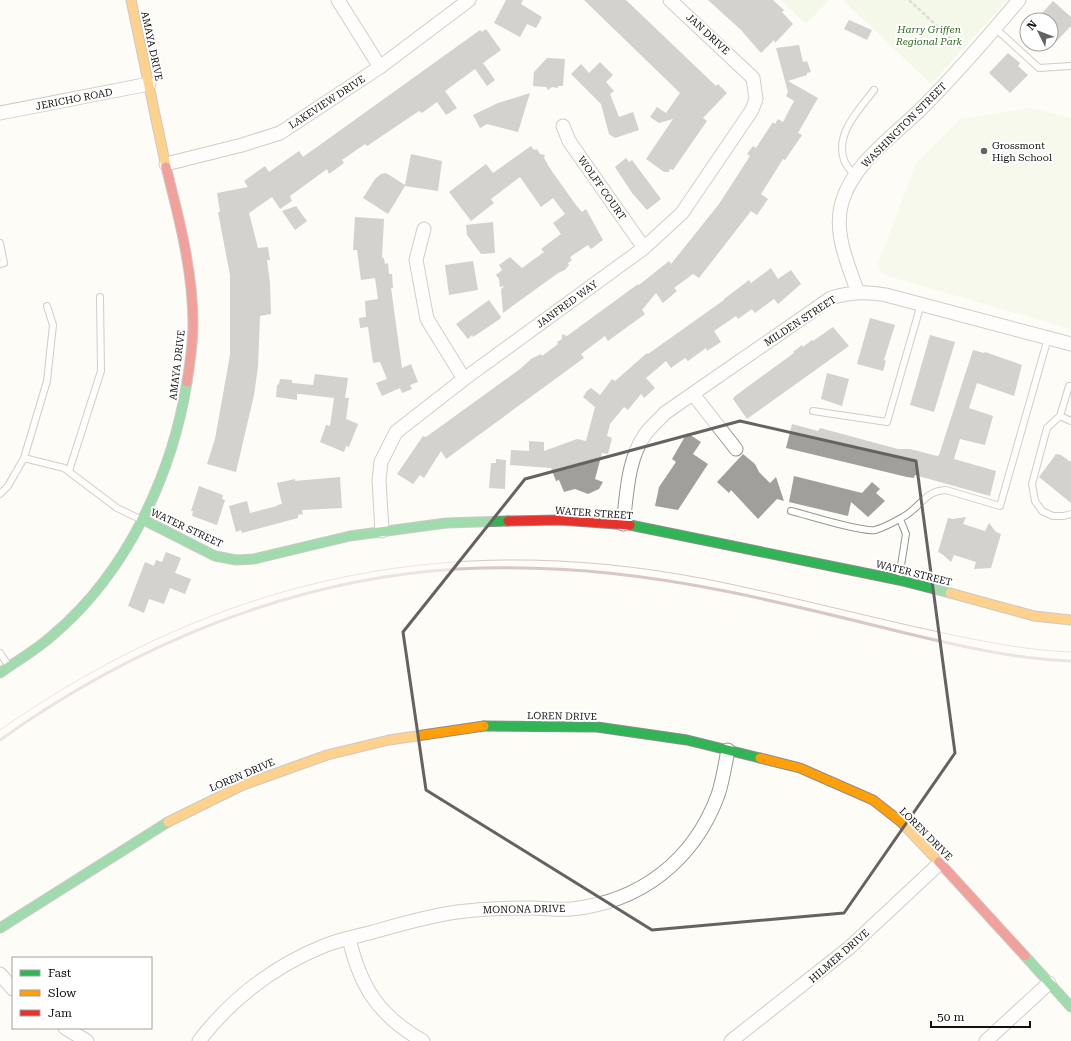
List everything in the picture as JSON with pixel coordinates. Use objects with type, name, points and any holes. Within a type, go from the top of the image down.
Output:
[{"type":"street","name":"AMAYA DRIVE","points":[[0,673],[54,634],[75,614],[112,569],[142,520],[166,465],[176,436],[183,407],[192,348],[193,318],[186,250],[131,0]]},
{"type":"street","points":[[338,0],[380,67]]},
{"type":"street","name":"LAKEVIEW DRIVE","points":[[166,164],[242,145],[280,133],[380,67],[469,0]]},
{"type":"street","name":"JAN DRIVE","points":[[670,0],[745,69]]},
{"type":"street","name":"WASHINGTON STREET","points":[[858,293],[840,237],[839,226],[842,203],[855,176],[868,160],[922,108],[970,57],[1020,0]]},
{"type":"street","name":"JANFRED WAY","points":[[382,531],[379,480],[381,462],[396,432],[464,379],[644,248],[682,213],[752,110],[756,99],[753,78],[745,69]]},
{"type":"street","name":"JERICHO ROAD","points":[[0,113],[149,84]]},
{"type":"street","name":"WOLFF COURT","points":[[563,126],[569,141],[644,248]]},
{"type":"street","points":[[424,229],[416,260],[427,319],[464,379]]},
{"type":"street","name":"MILDEN STREET","points":[[623,524],[630,469],[638,447],[645,435],[665,413],[831,298],[844,294],[870,292],[1071,344]]},
{"type":"street","points":[[693,394],[736,449]]},
{"type":"street","name":"WATER STREET","points":[[142,520],[215,556],[236,560],[254,559],[350,536],[446,523],[560,520],[623,524],[899,580],[1034,616],[1071,620]]},
{"type":"street","name":"LOREN DRIVE","points":[[0,928],[185,812],[260,778],[327,755],[418,734],[478,726],[597,727],[687,740],[800,768],[859,792],[873,800],[901,822],[1071,1008]]},
{"type":"street","name":"MONONA DRIVE","points":[[199,1041],[226,1010],[264,979],[305,955],[349,938],[412,921],[456,913],[504,908],[570,909],[604,902],[632,892],[665,872],[692,846],[703,828],[718,793],[728,750]]},
{"type":"street","name":"HILMER DRIVE","points":[[731,1041],[849,948],[940,863]]},
{"type":"street","points":[[349,938],[363,981],[375,1002],[400,1027],[423,1041]]},
{"type":"street","points":[[0,974],[12,988]]},
{"type":"street","points":[[986,1041],[1049,983]]},
{"type":"street","points":[[67,1029],[87,1041]]},
{"type":"lane","points":[[995,28],[1039,68],[1071,66]]},
{"type":"lane","points":[[855,176],[844,162],[841,149],[845,133],[851,120],[874,90]]},
{"type":"lane","points":[[0,243],[4,263],[0,264]]},
{"type":"lane","points":[[69,471],[101,371],[100,297]]},
{"type":"lane","points":[[813,411],[887,422],[921,304]]},
{"type":"lane","points":[[0,494],[8,486],[24,458],[47,381],[53,325],[47,306]]},
{"type":"lane","points":[[791,511],[875,530],[904,517],[925,497],[939,490],[946,490],[1000,506],[1048,338]]},
{"type":"lane","points":[[1071,386],[1069,386],[1060,416],[1047,428],[1032,484],[1035,501],[1042,510],[1053,516],[1064,516],[1071,514]]},
{"type":"lane","points":[[1060,416],[1071,421]]},
{"type":"lane","points":[[24,458],[64,468],[117,508],[142,520]]},
{"type":"lane","points":[[899,580],[906,534],[900,519]]},
{"type":"lane","points":[[0,653],[9,666]]},
{"type":"path","points":[[909,0],[970,57]]},
{"type":"highlighted area","points":[[740,421],[916,461],[955,753],[844,913],[652,930],[426,790],[403,632],[525,479]]},
{"type":"green space","points":[[781,0],[829,0],[806,24]]},
{"type":"green space","name":"Harry Griffen Regional Park","points":[[843,0],[1007,0],[931,84]]},
{"type":"green space","name":"Grossmont High School","points":[[1031,108],[1071,118],[1071,329],[881,274],[878,263],[917,162],[960,119]]},
{"type":"building","points":[[506,0],[523,0],[521,4],[542,17],[536,28],[527,24],[520,37],[494,23]]},
{"type":"building","points":[[584,0],[626,0],[716,86],[718,84],[727,93],[703,118],[707,121],[673,170],[670,169],[669,172],[664,172],[646,159],[673,119],[659,123],[650,117],[657,107],[666,113],[680,93]]},
{"type":"building","points":[[708,0],[773,0],[784,10],[782,12],[793,24],[775,43],[774,40],[761,53],[741,30]]},
{"type":"building","points":[[1053,1],[1071,17],[1071,26],[1059,39],[1059,12],[1043,12]]},
{"type":"building","points":[[849,20],[872,30],[867,40],[844,29]]},
{"type":"building","points":[[486,29],[501,50],[483,63],[495,80],[487,86],[475,69],[445,91],[457,108],[446,115],[437,102],[422,113],[419,111],[367,146],[365,144],[342,160],[344,163],[329,174],[327,169],[290,196],[292,201],[280,209],[272,197],[249,213],[258,248],[268,247],[270,260],[267,260],[270,283],[271,314],[260,316],[258,367],[254,395],[236,472],[207,464],[215,439],[230,355],[230,275],[218,212],[220,212],[217,193],[248,187],[244,181],[265,166],[269,172],[299,151],[303,157],[480,30],[482,32]]},
{"type":"building","points":[[799,45],[803,62],[807,61],[811,72],[807,73],[807,75],[788,81],[818,98],[798,133],[802,135],[785,160],[783,159],[761,194],[768,199],[757,215],[751,211],[699,278],[693,274],[674,288],[677,291],[663,303],[656,293],[642,310],[645,314],[608,341],[605,336],[581,354],[584,358],[446,459],[441,451],[424,478],[420,475],[413,484],[397,474],[423,436],[426,437],[520,369],[531,359],[541,354],[542,356],[558,344],[557,342],[562,339],[562,334],[567,336],[638,284],[639,285],[669,261],[671,264],[719,204],[750,156],[747,154],[753,146],[756,148],[773,122],[775,124],[778,119],[783,122],[794,101],[786,96],[788,92],[776,48]]},
{"type":"building","points":[[1008,53],[1020,63],[1018,66],[1028,75],[1010,93],[989,73]]},
{"type":"building","points":[[547,58],[565,59],[563,86],[558,86],[558,88],[552,87],[548,90],[546,87],[533,86],[534,72]]},
{"type":"building","points":[[600,62],[613,75],[606,82],[614,91],[610,94],[619,117],[633,112],[639,130],[615,138],[609,134],[601,104],[571,74],[581,64],[589,73]]},
{"type":"building","points":[[530,93],[518,132],[487,124],[480,128],[473,115],[498,103]]},
{"type":"building","points":[[531,146],[534,150],[537,149],[540,154],[545,155],[544,158],[551,170],[582,212],[586,209],[603,240],[591,249],[588,245],[570,257],[572,260],[568,263],[569,265],[565,270],[558,273],[503,313],[501,289],[505,286],[500,287],[499,279],[496,275],[502,270],[499,265],[510,257],[522,268],[544,252],[541,249],[561,234],[553,223],[565,214],[553,198],[541,207],[520,177],[491,199],[494,203],[471,221],[449,192],[486,164],[493,173]]},
{"type":"building","points":[[411,154],[442,161],[438,191],[405,186],[388,214],[363,198],[375,179],[381,174],[386,173],[405,185]]},
{"type":"building","points":[[626,158],[629,162],[632,160],[661,199],[647,210],[632,193],[615,167]]},
{"type":"building","points":[[296,206],[307,221],[295,230],[282,211]]},
{"type":"building","points":[[355,217],[384,219],[382,258],[384,258],[385,264],[388,263],[389,274],[392,274],[393,288],[391,288],[402,368],[411,364],[418,382],[410,385],[412,389],[402,393],[400,388],[382,396],[376,383],[387,379],[380,362],[373,363],[368,327],[360,328],[359,318],[366,317],[365,301],[378,299],[375,278],[361,280],[357,250],[353,250]]},
{"type":"building","points":[[493,222],[495,253],[481,254],[467,235],[466,225]]},
{"type":"building","points":[[473,261],[478,290],[449,295],[445,265]]},
{"type":"building","points":[[771,268],[778,279],[791,270],[801,284],[778,304],[774,299],[755,313],[752,309],[738,319],[736,316],[714,331],[721,342],[707,351],[706,348],[688,361],[685,358],[671,368],[666,361],[646,378],[655,388],[644,398],[641,394],[628,410],[624,407],[610,424],[607,436],[612,438],[608,454],[602,453],[595,479],[603,482],[599,489],[588,494],[575,489],[564,492],[559,480],[556,481],[551,468],[510,465],[511,450],[529,451],[529,441],[544,442],[544,451],[577,439],[586,441],[595,407],[583,397],[587,391],[591,388],[600,395],[612,379],[615,381],[647,353],[648,354],[724,300],[749,280],[751,283]]},
{"type":"building","points":[[489,300],[501,317],[500,319],[473,337],[472,335],[468,339],[456,324]]},
{"type":"building","points":[[870,318],[895,325],[884,360],[886,361],[883,371],[857,364]]},
{"type":"building","points":[[833,327],[849,346],[747,419],[733,399],[735,396],[794,353],[793,352],[802,345],[803,347]]},
{"type":"building","points":[[930,335],[955,342],[934,412],[910,405]]},
{"type":"building","points":[[973,350],[985,352],[1022,365],[1014,396],[977,383],[969,408],[993,416],[985,445],[960,439],[954,459],[996,471],[990,496],[915,475],[914,478],[907,477],[786,448],[792,424],[818,431],[820,428],[898,449],[910,449],[937,456],[939,455]]},
{"type":"building","points":[[827,373],[849,379],[842,406],[821,399]]},
{"type":"building","points":[[315,374],[348,378],[345,398],[349,398],[346,419],[358,424],[349,447],[346,446],[344,452],[320,442],[326,425],[330,426],[334,398],[300,394],[297,394],[297,400],[276,397],[277,385],[279,384],[280,379],[292,380],[292,383],[313,385]]},
{"type":"building","points":[[687,433],[701,442],[693,454],[708,464],[678,510],[655,506],[659,487],[676,462],[672,459]]},
{"type":"building","points":[[743,454],[755,464],[759,472],[770,483],[776,477],[784,501],[777,499],[758,519],[731,490],[729,493],[717,482]]},
{"type":"building","points":[[1056,454],[1061,455],[1071,462],[1071,503],[1039,477]]},
{"type":"building","points":[[496,459],[506,460],[505,489],[489,488],[491,463],[496,463]]},
{"type":"building","points":[[794,476],[862,493],[872,482],[880,489],[876,493],[885,501],[868,517],[851,502],[848,516],[789,502]]},
{"type":"building","points":[[340,477],[342,508],[302,510],[303,514],[298,515],[298,518],[242,533],[241,530],[236,532],[229,506],[247,501],[250,513],[277,506],[282,504],[277,483],[295,479],[295,481]]},
{"type":"building","points":[[199,486],[223,495],[222,499],[225,500],[217,525],[192,516],[193,511],[191,511]]},
{"type":"building","points":[[966,517],[963,524],[985,531],[989,523],[996,532],[1001,534],[991,568],[974,569],[976,562],[954,555],[951,562],[938,552],[948,518],[953,519]]},
{"type":"building","points":[[166,552],[181,558],[175,573],[191,579],[185,594],[170,588],[164,604],[149,599],[144,613],[128,606],[145,562],[154,566],[156,560],[162,562]]},
{"type":"tram line","points":[[0,730],[85,676],[172,632],[259,599],[349,576],[440,563],[534,560],[631,567],[730,584],[973,639],[1032,649],[1071,652]]},
{"type":"railway","points":[[0,740],[51,706],[104,675],[160,647],[216,623],[275,602],[335,587],[395,575],[457,569],[558,569],[592,571],[659,579],[725,591],[967,647],[1029,658],[1071,661]]},
{"type":"traffic: fast","points":[[0,673],[35,650],[80,609],[103,582],[124,552],[142,520],[158,486],[180,417],[187,382]]},
{"type":"traffic: fast","points":[[142,519],[215,556],[236,560],[254,559],[350,536],[446,523],[508,521]]},
{"type":"traffic: fast","points":[[630,525],[899,580],[950,593]]},
{"type":"traffic: fast","points":[[484,726],[597,727],[687,740],[760,758]]},
{"type":"traffic: fast","points":[[0,928],[168,822]]},
{"type":"traffic: fast","points":[[1025,956],[1071,1007]]},
{"type":"traffic: slow","points":[[131,0],[166,167]]},
{"type":"traffic: slow","points":[[950,593],[1034,616],[1071,620]]},
{"type":"traffic: slow","points":[[168,822],[243,785],[327,755],[389,740],[484,726]]},
{"type":"traffic: slow","points":[[760,758],[800,768],[873,800],[901,822],[939,862]]},
{"type":"traffic: jam","points":[[166,167],[180,225],[191,284],[193,331],[187,382]]},
{"type":"traffic: jam","points":[[508,521],[560,520],[630,525]]},
{"type":"traffic: jam","points":[[939,862],[1025,956]]},
{"type":"place","name":"Grossmont High School","points":[[984,151]]}]
